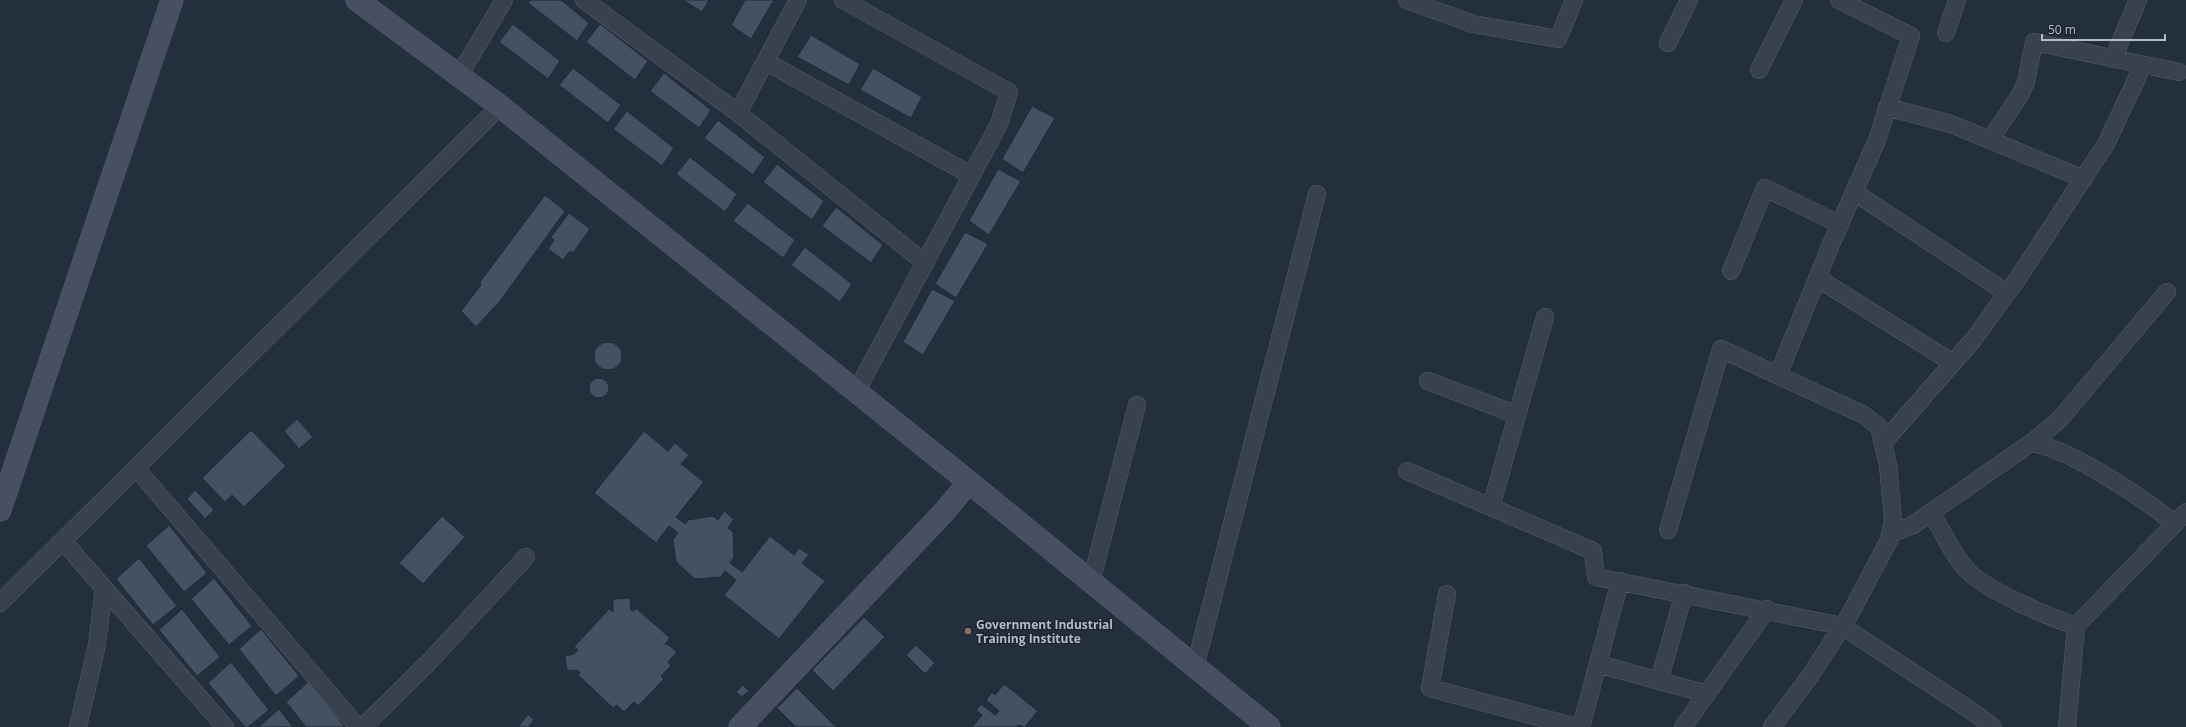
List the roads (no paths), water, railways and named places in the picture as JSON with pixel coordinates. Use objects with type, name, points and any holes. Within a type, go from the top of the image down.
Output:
[{"type":"main road","points":[[0,510],[172,0]]},
{"type":"main road","points":[[357,0],[500,106],[969,482],[1269,727]]},
{"type":"main road","points":[[740,727],[944,512],[969,482]]},
{"type":"street","points":[[459,76],[504,0]]},
{"type":"street","points":[[584,0],[738,113],[924,263]]},
{"type":"street","points":[[738,113],[798,0]]},
{"type":"street","points":[[842,0],[1009,92],[999,124],[856,392]]},
{"type":"street","points":[[1407,0],[1473,24],[1558,39],[1574,0]]},
{"type":"street","points":[[1668,43],[1689,0]]},
{"type":"street","points":[[1760,70],[1794,0]]},
{"type":"street","points":[[1778,375],[1839,224],[1877,140],[1911,36],[1840,0]]},
{"type":"street","points":[[1946,33],[1957,0]]},
{"type":"street","points":[[2113,59],[2138,0]]},
{"type":"street","points":[[1990,140],[2020,95],[2026,82],[2034,42],[2179,72]]},
{"type":"street","points":[[766,62],[971,175]]},
{"type":"street","points":[[1882,443],[1973,340],[2007,293],[2106,144],[2143,65]]},
{"type":"street","points":[[0,603],[500,106]]},
{"type":"street","points":[[1888,107],[1950,124],[2084,179]]},
{"type":"street","points":[[1731,271],[1765,188],[1839,224]]},
{"type":"street","points":[[1854,192],[2007,293]]},
{"type":"street","points":[[1195,667],[1317,194]]},
{"type":"street","points":[[1817,278],[1952,363]]},
{"type":"street","points":[[1890,534],[1913,525],[2031,443],[2060,419],[2167,292]]},
{"type":"street","points":[[1491,507],[1545,317]]},
{"type":"street","points":[[1668,530],[1721,349],[1864,415],[1879,427],[1888,465],[1893,520],[1890,534],[1874,570],[1842,626],[1810,676],[1773,726]]},
{"type":"street","points":[[1428,381],[1517,415]]},
{"type":"street","points":[[1091,582],[1137,405]]},
{"type":"street","points":[[2031,443],[2044,444],[2076,460],[2155,508],[2174,523]]},
{"type":"street","points":[[136,468],[358,727]]},
{"type":"street","points":[[1407,471],[1593,550],[1596,577],[1684,593],[1842,626],[1970,710],[1993,727]]},
{"type":"street","points":[[1931,512],[1968,572],[1982,583],[2057,619],[2076,626]]},
{"type":"street","points":[[2067,727],[2076,626],[2186,512]]},
{"type":"street","points":[[63,541],[225,727]]},
{"type":"street","points":[[363,727],[430,662],[526,557]]},
{"type":"street","points":[[1581,727],[1620,581]]},
{"type":"street","points":[[78,727],[97,644],[104,588]]},
{"type":"street","points":[[1660,681],[1684,593]]},
{"type":"street","points":[[1447,594],[1430,688],[1576,727]]},
{"type":"street","points":[[1683,727],[1767,610]]},
{"type":"street","points":[[1598,664],[1707,694]]},
{"type":"place","name":"Government Industrial Training Institute","points":[[968,631]]}]
